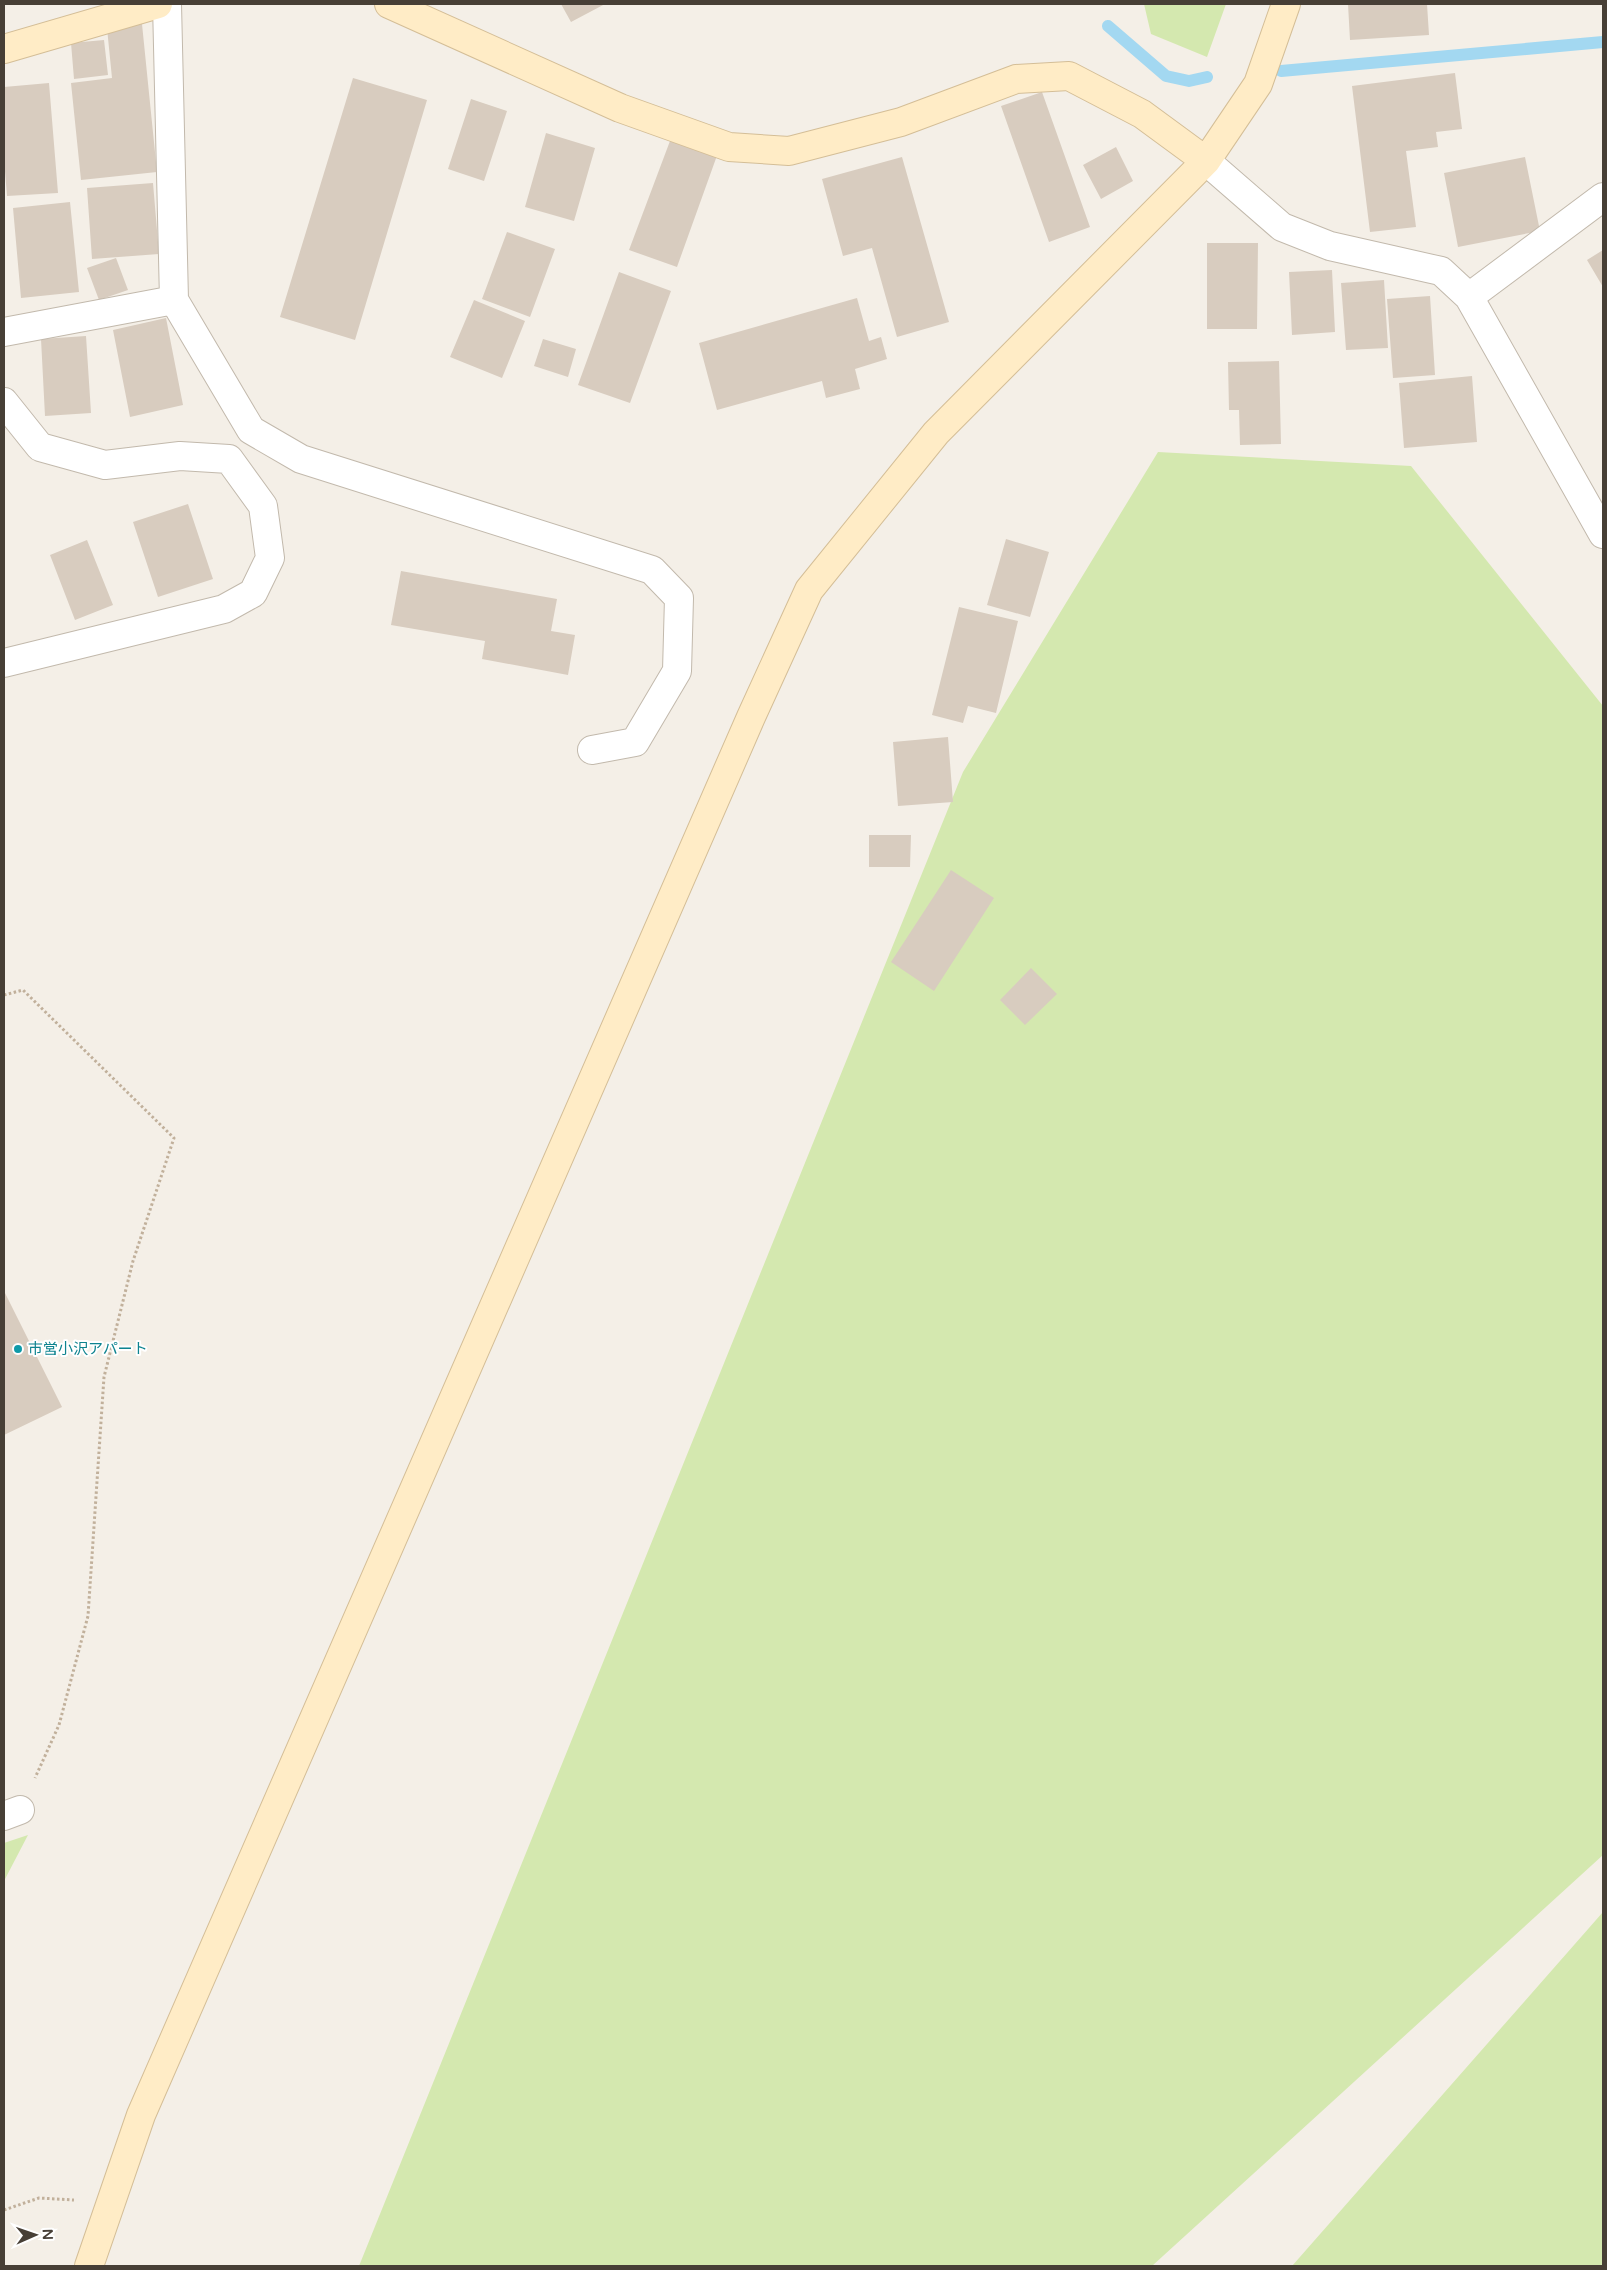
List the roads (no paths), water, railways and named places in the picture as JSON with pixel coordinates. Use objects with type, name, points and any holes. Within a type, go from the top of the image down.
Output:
[{"type":"street","points":[[4,49],[158,4]]},
{"type":"street","points":[[167,4],[174,300],[251,430],[301,459],[652,570],[679,598],[677,671],[635,742],[592,750]]},
{"type":"street","points":[[388,4],[620,108],[729,147],[789,151],[900,122],[1016,79],[1069,76],[1142,114],[1206,161],[1282,227],[1330,246],[1441,271],[1469,297],[1603,534]]},
{"type":"street","points":[[89,2266],[141,2115],[751,717],[809,590],[936,433],[1206,161],[1258,84],[1286,4]]},
{"type":"street","points":[[1469,297],[1603,197]]},
{"type":"street","points":[[4,332],[174,300]]},
{"type":"street","points":[[4,402],[40,447],[105,465],[180,456],[229,459],[263,506],[270,558],[253,593],[224,608],[4,663]]},
{"type":"waterway","points":[[1108,26],[1166,76],[1189,81],[1207,77]]},
{"type":"waterway","points":[[1281,71],[1603,42]]},
{"type":"place","name":"市営小沢アパート","points":[[18,1349]]}]
